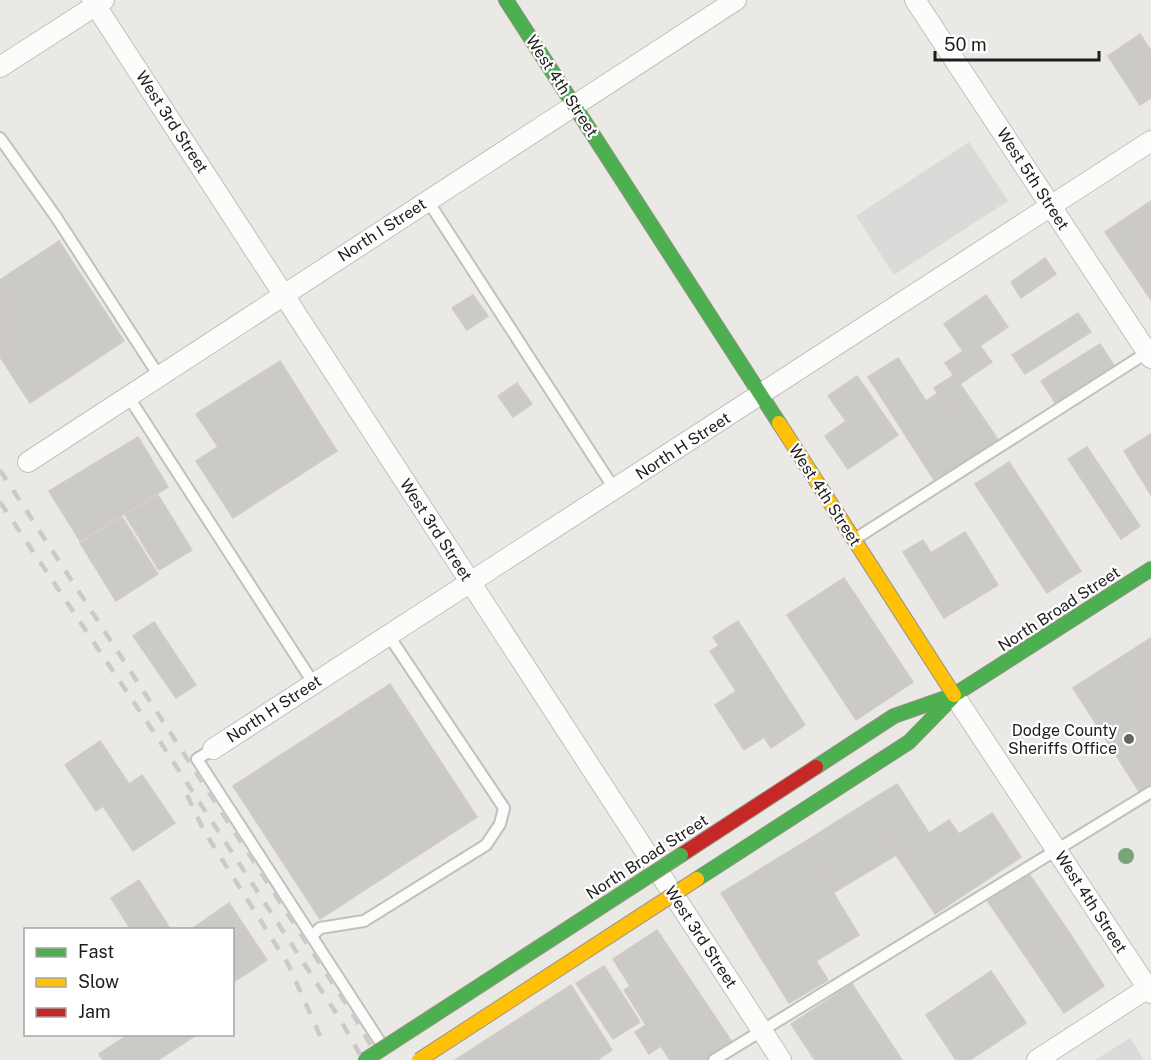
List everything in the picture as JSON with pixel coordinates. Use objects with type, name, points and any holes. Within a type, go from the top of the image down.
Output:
[{"type":"main road","name":"West 4th Street","points":[[506,0],[954,696]]},
{"type":"main road","name":"North Broad Street","points":[[419,1060],[909,742],[954,696],[1151,569]]},
{"type":"main road","name":"North Broad Street","points":[[365,1060],[894,716],[954,696]]},
{"type":"street","name":"North I Street","points":[[28,462],[736,0]]},
{"type":"street","name":"West 5th Street","points":[[915,0],[1150,353]]},
{"type":"street","points":[[0,67],[97,2]]},
{"type":"street","name":"West 3rd Street","points":[[97,2],[471,583],[661,885],[781,1060]]},
{"type":"street","name":"North H Street","points":[[213,748],[1151,141]]},
{"type":"street","name":"West 4th Street","points":[[954,696],[1150,989]]},
{"type":"street","points":[[1037,1060],[1150,989]]},
{"type":"lane","points":[[0,138],[56,217],[159,376]]},
{"type":"lane","points":[[428,201],[615,490]]},
{"type":"lane","points":[[854,540],[1150,353]]},
{"type":"lane","points":[[128,396],[314,684]]},
{"type":"lane","points":[[313,935],[320,928],[364,921],[486,845],[500,824],[504,808],[389,636]]},
{"type":"lane","points":[[213,748],[197,759],[392,1060]]},
{"type":"lane","points":[[714,1060],[1058,852],[1151,792]]},
{"type":"shaded area","points":[[969,142],[1008,201],[894,275],[856,216]]},
{"type":"shaded area","points":[[1130,1038],[1144,1060],[1095,1060]]},
{"type":"building","points":[[1140,34],[1151,51],[1151,98],[1140,105],[1108,56]]},
{"type":"building","points":[[1151,201],[1151,300],[1105,232]]},
{"type":"building","points":[[59,241],[124,341],[30,403],[0,357],[0,280]]},
{"type":"building","points":[[1045,258],[1056,274],[1021,298],[1011,282]]},
{"type":"building","points":[[473,295],[488,316],[467,330],[452,308]]},
{"type":"building","points":[[986,295],[1008,327],[980,346],[992,362],[960,384],[945,363],[963,351],[944,324]]},
{"type":"building","points":[[1078,313],[1091,332],[1025,374],[1012,355]]},
{"type":"building","points":[[1100,344],[1115,367],[1056,404],[1041,381]]},
{"type":"building","points":[[898,358],[926,401],[938,393],[978,455],[936,483],[868,377]]},
{"type":"building","points":[[280,361],[337,451],[233,518],[196,461],[218,447],[196,414]]},
{"type":"building","points":[[954,375],[999,441],[978,455],[934,388]]},
{"type":"building","points":[[857,376],[898,435],[848,469],[825,436],[846,421],[828,396]]},
{"type":"building","points":[[517,383],[532,404],[513,417],[498,396]]},
{"type":"building","points":[[1151,434],[1151,495],[1124,451]]},
{"type":"building","points":[[138,437],[168,487],[80,541],[49,491]]},
{"type":"building","points":[[1087,447],[1140,526],[1121,539],[1068,459]]},
{"type":"building","points":[[1009,462],[1081,571],[1047,593],[975,484]]},
{"type":"building","points":[[158,495],[192,550],[159,570],[125,515]]},
{"type":"building","points":[[122,517],[158,574],[116,601],[80,543]]},
{"type":"building","points":[[965,532],[998,585],[944,618],[903,552],[923,540],[931,553]]},
{"type":"building","points":[[844,578],[913,682],[856,720],[787,615]]},
{"type":"building","points":[[738,621],[805,725],[771,748],[764,737],[744,750],[715,705],[736,691],[710,651],[719,646],[713,637]]},
{"type":"building","points":[[154,622],[196,685],[176,698],[133,636]]},
{"type":"building","name":"Dodge County Sheriffs Office","points":[[1151,638],[1151,791],[1142,796],[1073,688]]},
{"type":"building","points":[[390,684],[477,817],[320,919],[233,786]]},
{"type":"building","points":[[100,741],[129,784],[142,775],[175,823],[133,851],[103,806],[96,811],[65,765]]},
{"type":"building","points":[[897,784],[929,833],[896,855],[863,805]]},
{"type":"building","points":[[863,805],[896,855],[833,893],[803,843]]},
{"type":"building","points":[[992,813],[1021,857],[935,914],[896,855],[949,820],[959,834]]},
{"type":"building","points":[[803,843],[859,935],[816,961],[828,980],[789,1003],[721,893]]},
{"type":"building","points":[[1027,871],[1069,932],[1028,960],[986,899]]},
{"type":"building","points":[[139,880],[170,928],[130,928],[111,898]]},
{"type":"building","points":[[229,903],[267,960],[234,982],[234,928],[193,928]]},
{"type":"building","points":[[657,930],[734,1045],[711,1060],[670,1060],[661,1046],[649,1054],[635,1032],[646,1025],[624,990],[630,986],[613,959]]},
{"type":"building","points":[[1069,932],[1104,986],[1064,1013],[1028,960]]},
{"type":"building","points":[[604,966],[640,1022],[613,1039],[576,983]]},
{"type":"building","points":[[991,971],[1026,1023],[970,1060],[956,1060],[926,1015]]},
{"type":"building","points":[[852,984],[902,1060],[815,1060],[791,1024]]},
{"type":"building","points":[[571,985],[612,1050],[597,1060],[455,1060]]},
{"type":"building","points":[[126,1036],[195,1036],[158,1060],[103,1060],[99,1054]]},
{"type":"railway","points":[[0,470],[354,1016],[379,1060]]},
{"type":"railway","points":[[0,502],[165,749],[340,1019],[363,1060]]},
{"type":"railway","points":[[187,795],[204,831],[288,964],[322,1040]]},
{"type":"traffic: fast","points":[[506,0],[779,423]]},
{"type":"traffic: fast","points":[[816,767],[894,716],[954,695],[1151,569]]},
{"type":"traffic: fast","points":[[697,879],[909,742],[952,698]]},
{"type":"traffic: fast","points":[[365,1060],[681,855]]},
{"type":"traffic: slow","points":[[779,423],[954,695]]},
{"type":"traffic: slow","points":[[419,1060],[697,879]]},
{"type":"traffic: jam","points":[[681,855],[816,767]]},
{"type":"place","name":"Dodge County Sheriffs Office","points":[[1129,739]]}]
